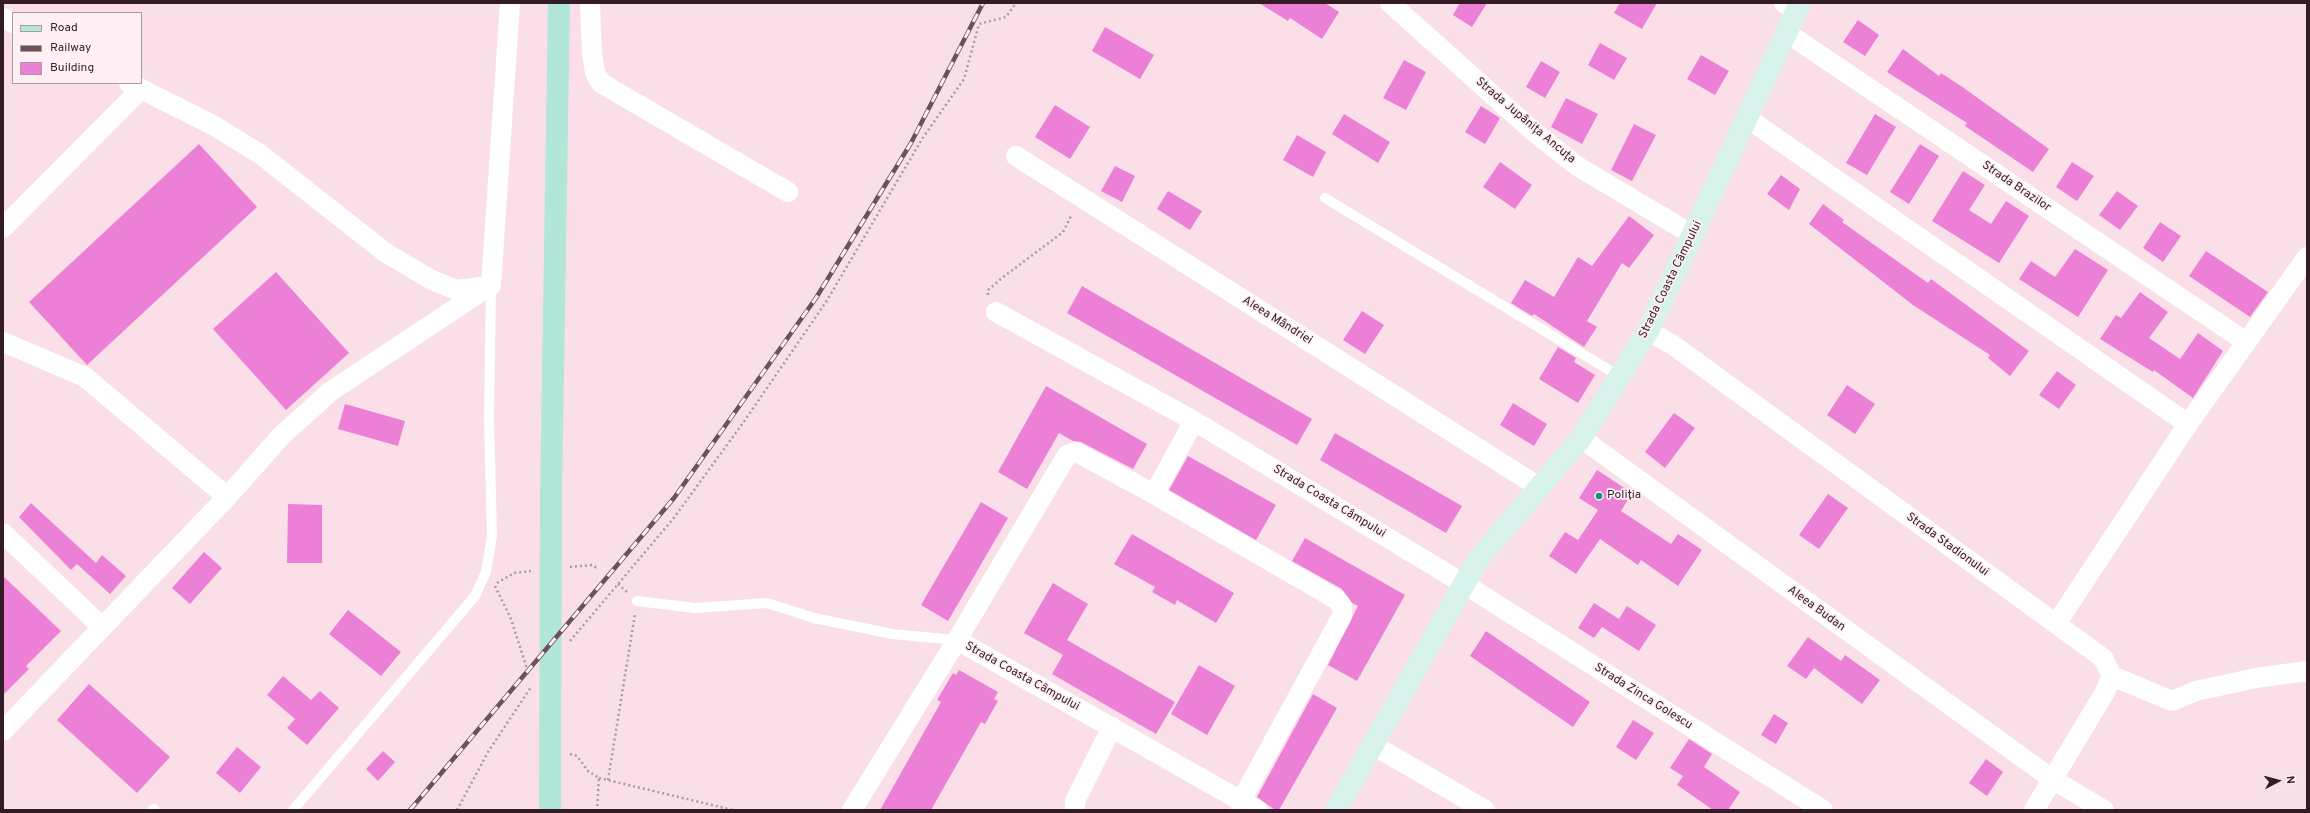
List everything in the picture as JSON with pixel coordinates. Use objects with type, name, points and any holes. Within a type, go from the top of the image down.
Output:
[{"type":"main road","points":[[550,806],[551,496],[559,3]]},
{"type":"street","points":[[491,285],[510,3]]},
{"type":"street","points":[[590,3],[592,53],[595,73],[601,83],[788,192]]},
{"type":"street","name":"Strada Jupânița Ancuța","points":[[1390,3],[1533,131],[1577,166],[1693,235]]},
{"type":"street","name":"Strada Coasta Câmpului","points":[[1336,810],[1477,561],[1580,438],[1648,331],[1787,33],[1794,6]]},
{"type":"street","points":[[3,18],[12,22]]},
{"type":"street","name":"Strada Brazilor","points":[[1787,33],[2246,342]]},
{"type":"street","points":[[3,228],[135,86],[211,124],[260,154],[386,253],[432,280],[456,290],[491,285]]},
{"type":"street","points":[[1747,118],[2188,424]]},
{"type":"street","name":"Aleea Mândriei","points":[[1016,156],[1539,487]]},
{"type":"street","points":[[2056,624],[2188,424],[2307,257]]},
{"type":"street","points":[[6,721],[102,627],[227,497],[282,435],[331,391],[491,285]]},
{"type":"street","name":"Strada Coasta Câmpului","points":[[996,312],[1194,421],[1464,584]]},
{"type":"street","name":"Strada Stadionului","points":[[1648,331],[1673,345],[2103,658],[2112,676]]},
{"type":"street","points":[[3,342],[85,377],[227,497]]},
{"type":"street","points":[[957,640],[1061,461],[1067,455],[1076,452],[1154,494],[1194,421]]},
{"type":"street","name":"Aleea Budan","points":[[1580,438],[2052,779],[2104,810]]},
{"type":"street","name":"Strada Coasta Câmpului","points":[[852,810],[957,640],[1112,727],[1246,807],[1342,616],[1342,606],[1336,599],[1154,494]]},
{"type":"street","points":[[3,533],[102,627]]},
{"type":"street","name":"Strada Zinca Golescu","points":[[1464,584],[1823,810]]},
{"type":"street","points":[[2034,810],[2105,692],[2112,676],[2172,701],[2196,691],[2256,678],[2307,671]]},
{"type":"street","points":[[1074,810],[1075,801],[1112,727]]},
{"type":"street","points":[[1373,745],[1485,810]]},
{"type":"lane","points":[[1325,198],[1619,376]]},
{"type":"lane","points":[[293,810],[475,596],[486,572],[492,536],[490,440],[491,285]]},
{"type":"lane","points":[[637,601],[695,608],[767,603],[814,618],[892,634],[957,640]]},
{"type":"path","points":[[568,644],[673,519],[743,423],[826,302],[922,139],[964,79],[979,24],[1006,17],[1016,3]]},
{"type":"path","points":[[996,312],[988,306],[988,290],[1063,232],[1081,197]]},
{"type":"path","points":[[608,780],[608,770],[637,601]]},
{"type":"path","points":[[457,810],[488,752],[533,685]]},
{"type":"path","points":[[582,764],[593,776],[599,778],[733,810]]},
{"type":"path","points":[[597,810],[599,778]]},
{"type":"building","points":[[1259,3],[1325,3],[1339,12],[1322,39],[1290,18],[1288,21]]},
{"type":"building","points":[[1460,3],[1487,3],[1472,27],[1453,15]]},
{"type":"building","points":[[1620,3],[1657,3],[1642,29],[1614,13]]},
{"type":"building","points":[[1858,20],[1879,35],[1865,56],[1843,42]]},
{"type":"building","points":[[1105,27],[1154,55],[1140,79],[1092,51]]},
{"type":"building","points":[[1600,43],[1627,58],[1614,80],[1588,65]]},
{"type":"building","points":[[1903,49],[1939,76],[1941,73],[1961,86],[2049,149],[2033,172],[1965,126],[1967,123],[1887,72]]},
{"type":"building","points":[[1701,55],[1729,71],[1715,95],[1687,79]]},
{"type":"building","points":[[1404,60],[1426,72],[1406,110],[1383,98]]},
{"type":"building","points":[[1541,61],[1560,72],[1545,98],[1526,87]]},
{"type":"building","points":[[1566,98],[1598,114],[1582,144],[1551,127]]},
{"type":"building","points":[[1055,105],[1090,127],[1070,159],[1035,137]]},
{"type":"building","points":[[1481,106],[1500,118],[1485,144],[1465,132]]},
{"type":"building","points":[[1344,114],[1390,142],[1378,163],[1332,134]]},
{"type":"building","points":[[1875,114],[1896,127],[1867,175],[1846,163]]},
{"type":"building","points":[[1634,124],[1656,135],[1632,181],[1611,170]]},
{"type":"building","points":[[1297,135],[1326,152],[1313,177],[1283,160]]},
{"type":"building","points":[[199,144],[257,207],[87,365],[29,302]]},
{"type":"building","points":[[1920,144],[1939,156],[1909,204],[1890,192]]},
{"type":"building","points":[[1500,162],[1532,185],[1515,209],[1483,187]]},
{"type":"building","points":[[2072,162],[2094,176],[2077,201],[2056,187]]},
{"type":"building","points":[[1115,166],[1135,176],[1122,202],[1101,191]]},
{"type":"building","points":[[1963,171],[1985,185],[1969,210],[1991,224],[2006,201],[2029,216],[1999,263],[1932,221]]},
{"type":"building","points":[[1781,175],[1800,189],[1789,210],[1767,194]]},
{"type":"building","points":[[1168,191],[1202,211],[1190,230],[1157,209]]},
{"type":"building","points":[[2117,191],[2138,206],[2120,230],[2099,215]]},
{"type":"building","points":[[1823,204],[1844,220],[1842,222],[1928,283],[1931,279],[2029,351],[2010,376],[1988,358],[1990,355],[1913,305],[1809,224]]},
{"type":"building","points":[[1629,216],[1654,235],[1629,268],[1622,263],[1587,321],[1597,327],[1584,347],[1534,314],[1532,316],[1511,303],[1525,280],[1554,297],[1578,257],[1592,266]]},
{"type":"building","points":[[2160,222],[2181,236],[2163,262],[2143,248]]},
{"type":"building","points":[[2075,249],[2108,270],[2078,317],[2019,279],[2031,261],[2055,277]]},
{"type":"building","points":[[2206,251],[2268,292],[2250,317],[2189,276]]},
{"type":"building","points":[[276,272],[349,353],[286,410],[213,329]]},
{"type":"building","points":[[1082,286],[1312,419],[1297,445],[1067,313]]},
{"type":"building","points":[[2140,292],[2168,312],[2149,338],[2180,359],[2198,333],[2223,351],[2193,398],[2154,370],[2153,372],[2100,339],[2116,315],[2121,318]]},
{"type":"building","points":[[1362,311],[1384,325],[1365,354],[1343,340]]},
{"type":"building","points":[[1558,347],[1576,358],[1574,362],[1595,375],[1578,403],[1539,379]]},
{"type":"building","points":[[2057,371],[2076,385],[2059,409],[2039,395]]},
{"type":"building","points":[[1847,385],[1875,404],[1855,434],[1827,415]]},
{"type":"building","points":[[1046,386],[1147,444],[1133,469],[1081,442],[1073,441],[1059,433],[1027,489],[998,472]]},
{"type":"building","points":[[1513,403],[1547,424],[1534,446],[1500,425]]},
{"type":"building","points":[[345,404],[405,421],[398,446],[338,429]]},
{"type":"building","points":[[1674,413],[1695,428],[1665,468],[1645,452]]},
{"type":"building","points":[[1335,433],[1462,506],[1446,533],[1320,460]]},
{"type":"building","points":[[1188,456],[1276,505],[1256,540],[1169,490]]},
{"type":"building","points":[[1597,470],[1632,493],[1621,511],[1671,544],[1678,534],[1702,550],[1678,586],[1641,560],[1638,565],[1600,539],[1576,574],[1549,556],[1565,532],[1578,540],[1598,510],[1579,498]]},
{"type":"building","points":[[1828,494],[1848,508],[1819,549],[1799,535]]},
{"type":"building","points":[[981,502],[1008,518],[948,621],[921,605]]},
{"type":"building","points":[[31,503],[96,563],[102,555],[126,576],[110,594],[77,564],[71,570],[19,517]]},
{"type":"building","points":[[288,504],[322,505],[322,563],[287,563]]},
{"type":"building","points":[[1132,534],[1234,593],[1216,623],[1177,600],[1175,605],[1152,592],[1155,587],[1114,564]]},
{"type":"building","points":[[1305,538],[1405,595],[1357,681],[1328,665],[1358,606],[1352,603],[1342,589],[1292,561]]},
{"type":"building","points":[[204,552],[222,568],[190,604],[172,588]]},
{"type":"building","points":[[3,576],[61,631],[26,666],[29,669],[3,695]]},
{"type":"building","points":[[1053,583],[1088,604],[1067,640],[1175,702],[1156,734],[1052,674],[1063,655],[1024,633]]},
{"type":"building","points":[[1594,603],[1619,619],[1627,606],[1656,625],[1639,651],[1602,627],[1594,638],[1578,628]]},
{"type":"building","points":[[348,610],[401,652],[381,676],[329,634]]},
{"type":"building","points":[[1486,631],[1590,702],[1573,727],[1470,656]]},
{"type":"building","points":[[1808,637],[1841,661],[1845,655],[1880,680],[1862,704],[1814,668],[1806,679],[1787,666]]},
{"type":"building","points":[[1199,665],[1235,686],[1207,735],[1171,714]]},
{"type":"building","points":[[959,670],[998,692],[994,699],[998,701],[985,724],[981,722],[931,810],[880,810],[941,702],[937,700],[953,673],[956,675]]},
{"type":"building","points":[[283,676],[311,700],[320,691],[339,708],[307,745],[287,728],[295,719],[267,695]]},
{"type":"building","points":[[89,684],[170,757],[137,793],[57,720]]},
{"type":"building","points":[[1313,694],[1337,708],[1279,810],[1275,810],[1257,797]]},
{"type":"building","points":[[1774,714],[1788,723],[1776,744],[1761,735]]},
{"type":"building","points":[[1633,720],[1654,733],[1636,760],[1616,747]]},
{"type":"building","points":[[1689,739],[1712,754],[1704,767],[1740,792],[1728,810],[1713,810],[1677,785],[1683,776],[1670,768]]},
{"type":"building","points":[[237,747],[261,767],[240,793],[216,773]]},
{"type":"building","points":[[383,751],[395,762],[378,781],[366,769]]},
{"type":"building","points":[[1986,759],[2003,772],[1987,796],[1969,783]]},
{"type":"railway","points":[[410,810],[674,498],[816,298],[911,143],[983,3]]},
{"type":"place","name":"Poliția","points":[[1599,496]]}]
